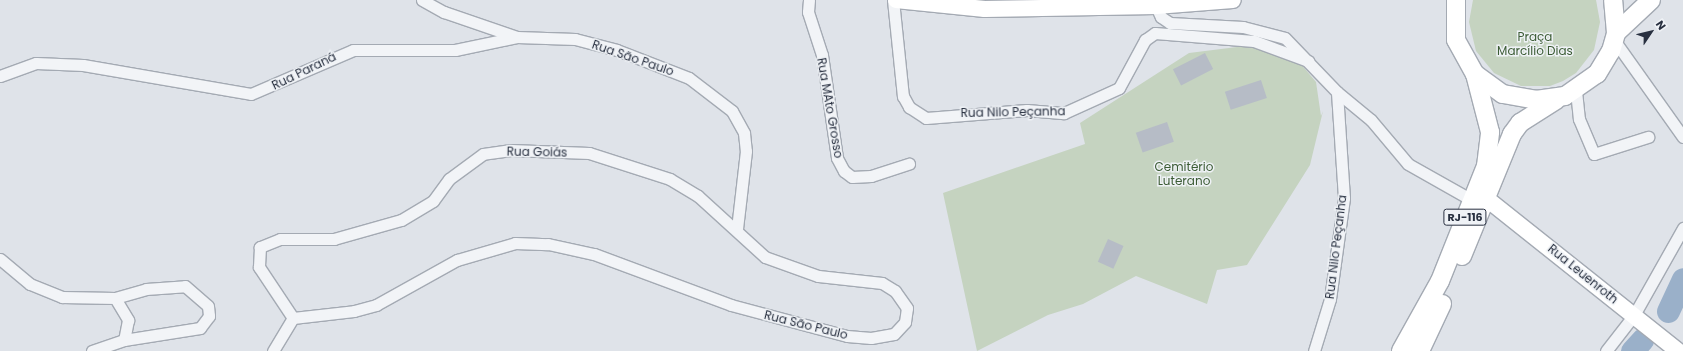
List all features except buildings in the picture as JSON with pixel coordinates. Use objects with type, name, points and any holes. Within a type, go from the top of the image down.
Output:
[{"type":"main road","points":[[896,0],[985,9],[1156,6],[1234,0]]},
{"type":"main road","name":"RJ-116","points":[[1613,0],[1615,37]]},
{"type":"main road","name":"RJ-116","points":[[1401,351],[1423,316],[1516,128],[1558,98],[1576,91],[1605,63],[1615,37],[1651,0]]},
{"type":"main road","name":"RJ-116","points":[[1420,351],[1480,199],[1490,147],[1475,74],[1456,40],[1452,3]]},
{"type":"main road","name":"RJ-116","points":[[1475,74],[1493,89],[1513,97],[1558,98]]},
{"type":"main road","name":"Rua Leuenroth","points":[[1480,199],[1673,347]]},
{"type":"street","name":"Rua São Paulo","points":[[293,318],[354,311],[376,305],[457,260],[515,243],[548,244],[594,254],[731,304],[847,336],[871,338],[894,334],[905,322],[907,308],[902,299],[882,283],[818,276],[786,267],[766,257],[737,229],[746,151],[744,133],[732,112],[689,78],[616,50],[575,39],[517,37],[444,12],[422,0]]},
{"type":"street","name":"Rua MAto Grosso","points":[[809,0],[808,12],[822,56],[837,158],[844,170],[852,177],[871,176],[909,164]]},
{"type":"street","name":"Rua Nilo Peçanha","points":[[893,0],[904,96],[909,107],[926,118],[1027,110],[1064,113],[1119,88],[1144,40],[1155,33],[1254,41],[1308,61]]},
{"type":"street","name":"Rua Nilo Peçanha","points":[[1156,6],[1161,17],[1170,23],[1274,32],[1286,38],[1337,92],[1371,120],[1408,164],[1480,199]]},
{"type":"street","name":"Rua Paraná","points":[[0,76],[36,63],[84,65],[251,94],[266,90],[335,55],[353,50],[455,50],[517,37]]},
{"type":"street","points":[[1615,37],[1683,137]]},
{"type":"street","points":[[1576,91],[1579,120],[1594,154],[1648,137]]},
{"type":"street","name":"Rua Nilo Peçanha","points":[[1314,351],[1330,299],[1344,198],[1337,92]]},
{"type":"street","name":"Rua Goiás","points":[[293,318],[259,266],[260,247],[280,238],[334,239],[400,220],[433,201],[449,179],[483,154],[511,150],[589,153],[670,179],[698,196],[737,229]]},
{"type":"street","points":[[1606,351],[1639,320],[1683,228]]},
{"type":"street","points":[[0,259],[30,284],[62,297],[115,298],[146,289],[185,286],[208,306],[209,316],[200,328],[124,340],[92,351]]},
{"type":"street","points":[[115,298],[128,320],[124,340]]},
{"type":"street","points":[[273,351],[293,318]]},
{"type":"green space","name":"Praça Marcílio Dias","points":[[1473,0],[1596,0],[1600,22],[1594,50],[1576,73],[1563,81],[1550,86],[1521,86],[1494,73],[1476,51],[1469,22]]},
{"type":"green space","name":"Cemitério Luterano","points":[[1245,46],[1295,57],[1316,82],[1321,116],[1323,111],[1310,165],[1247,265],[1217,270],[1207,304],[1136,276],[1083,304],[1048,315],[977,351],[943,193],[1085,144],[1080,123],[1189,53]]},
{"type":"waterway","points":[[1668,311],[1683,279]]},
{"type":"waterway","points":[[1632,351],[1642,340]]}]
